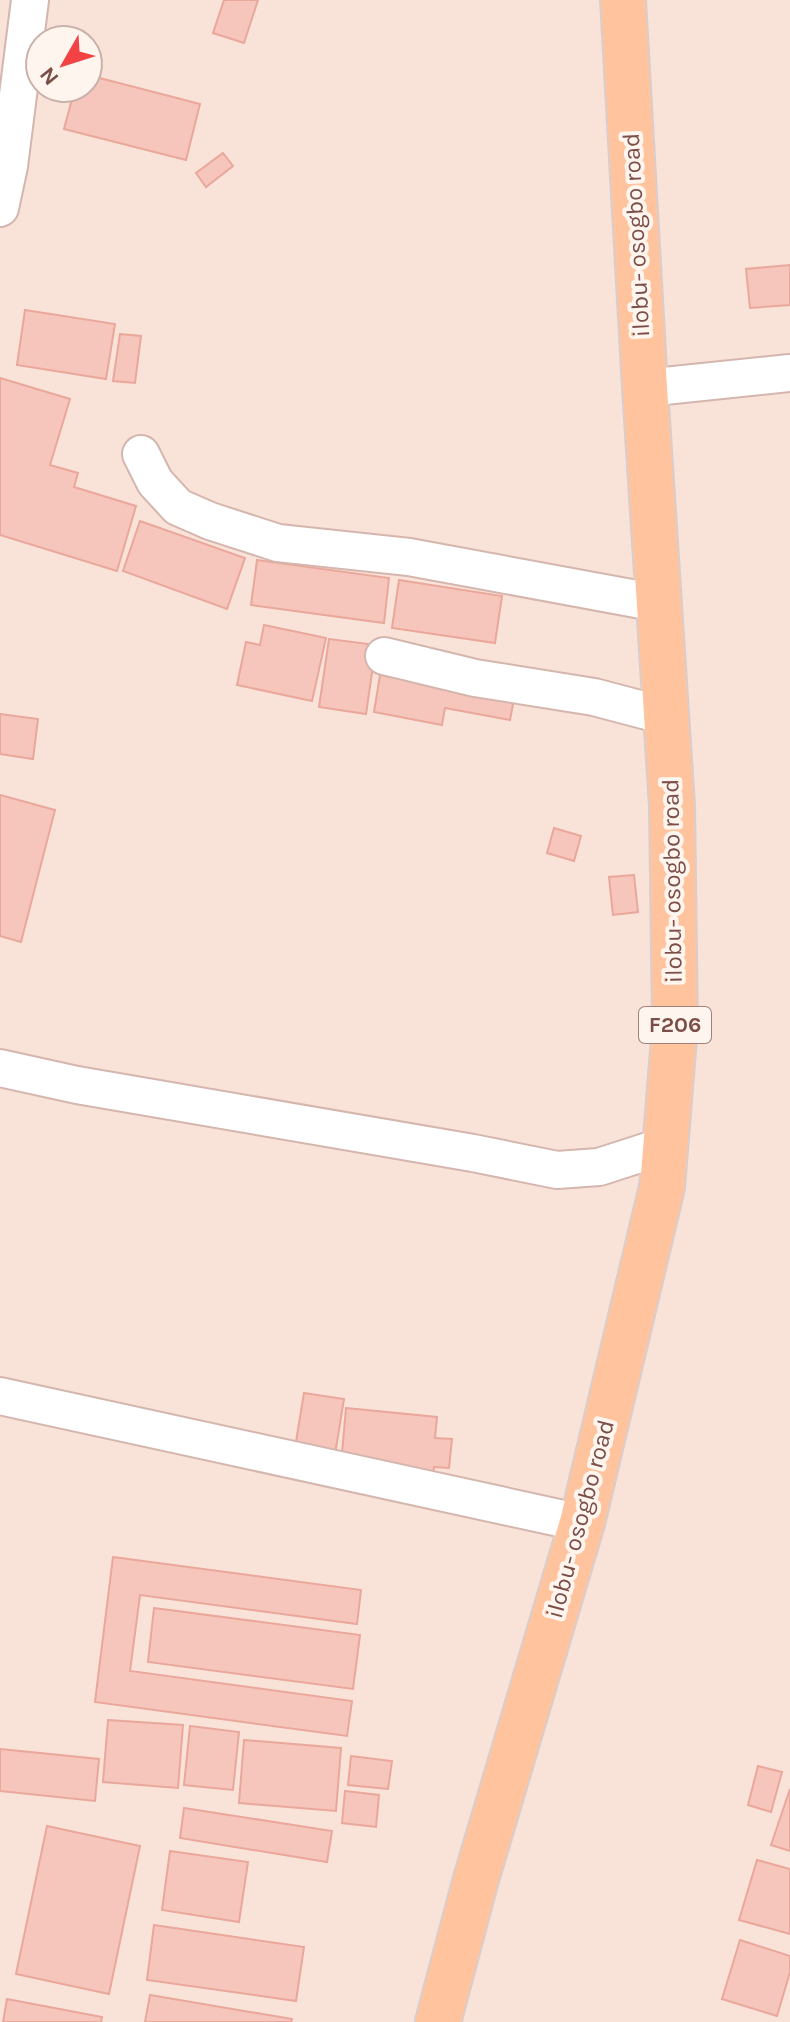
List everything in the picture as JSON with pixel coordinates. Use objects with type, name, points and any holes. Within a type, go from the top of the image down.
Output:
[{"type":"main road","name":"ilobu- osogbo road","points":[[438,2022],[476,1879],[582,1523],[662,1187],[675,1026],[672,806],[623,0]]},
{"type":"street","points":[[0,208],[9,166],[30,0]]},
{"type":"street","points":[[645,388],[790,373]]},
{"type":"street","points":[[141,454],[155,482],[178,507],[278,543],[409,557],[658,603]]},
{"type":"street","points":[[384,656],[475,678],[594,697],[666,716]]},
{"type":"street","points":[[0,1068],[77,1085],[557,1170],[599,1167],[664,1146]]},
{"type":"street","points":[[0,1396],[582,1523]]},
{"type":"shaded area","points":[[0,0],[790,0],[790,2022],[0,2022]]},
{"type":"building","points":[[224,0],[258,0],[244,43],[213,33]]},
{"type":"building","points":[[104,79],[200,104],[186,160],[64,129],[71,104],[104,104]]},
{"type":"building","points":[[223,153],[233,166],[206,187],[196,173]]},
{"type":"building","points":[[790,265],[790,305],[750,308],[746,269]]},
{"type":"building","points":[[25,310],[115,324],[106,379],[17,365]]},
{"type":"building","points":[[120,334],[141,336],[135,383],[113,381]]},
{"type":"building","points":[[0,378],[70,399],[50,465],[78,473],[74,487],[136,506],[117,571],[0,535]]},
{"type":"building","points":[[140,521],[245,558],[227,609],[123,571]]},
{"type":"building","points":[[257,560],[389,578],[384,623],[251,605]]},
{"type":"building","points":[[399,580],[502,596],[495,643],[392,628]]},
{"type":"building","points":[[264,625],[326,638],[312,701],[237,685],[246,642],[260,645]]},
{"type":"building","points":[[329,639],[376,645],[366,714],[319,707]]},
{"type":"building","points":[[380,675],[514,699],[510,720],[445,708],[442,725],[374,712]]},
{"type":"building","points":[[0,714],[38,719],[33,759],[0,754]]},
{"type":"building","points":[[0,795],[55,810],[21,942],[0,936]]},
{"type":"building","points":[[554,828],[581,836],[574,861],[547,853]]},
{"type":"building","points":[[634,875],[638,912],[613,915],[609,877]]},
{"type":"building","points":[[304,1393],[344,1399],[335,1454],[295,1448]]},
{"type":"building","points":[[346,1408],[437,1417],[435,1438],[452,1439],[449,1468],[434,1467],[433,1474],[341,1465]]},
{"type":"building","points":[[113,1557],[361,1590],[357,1624],[140,1595],[130,1671],[352,1701],[347,1736],[95,1702]]},
{"type":"building","points":[[154,1608],[360,1635],[353,1689],[148,1662]]},
{"type":"building","points":[[108,1720],[183,1725],[178,1788],[103,1782]]},
{"type":"building","points":[[190,1726],[239,1732],[233,1790],[184,1785]]},
{"type":"building","points":[[244,1740],[341,1748],[336,1811],[239,1803]]},
{"type":"building","points":[[0,1749],[99,1759],[95,1801],[0,1791]]},
{"type":"building","points":[[351,1756],[392,1761],[388,1789],[348,1785]]},
{"type":"building","points":[[758,1766],[782,1772],[771,1812],[748,1805]]},
{"type":"building","points":[[790,1789],[790,1851],[771,1845]]},
{"type":"building","points":[[345,1791],[379,1795],[376,1827],[342,1823]]},
{"type":"building","points":[[184,1808],[332,1831],[327,1862],[180,1838]]},
{"type":"building","points":[[47,1826],[140,1846],[109,1994],[16,1974]]},
{"type":"building","points":[[170,1851],[248,1862],[239,1922],[162,1910]]},
{"type":"building","points":[[757,1860],[790,1869],[790,1934],[739,1920]]},
{"type":"building","points":[[154,1925],[304,1947],[296,2001],[147,1980]]},
{"type":"building","points":[[740,1940],[790,1956],[790,1972],[777,2016],[722,1999]]},
{"type":"building","points":[[150,1995],[292,2019],[291,2022],[145,2022]]},
{"type":"building","points":[[7,1999],[102,2017],[101,2022],[3,2022]]}]
